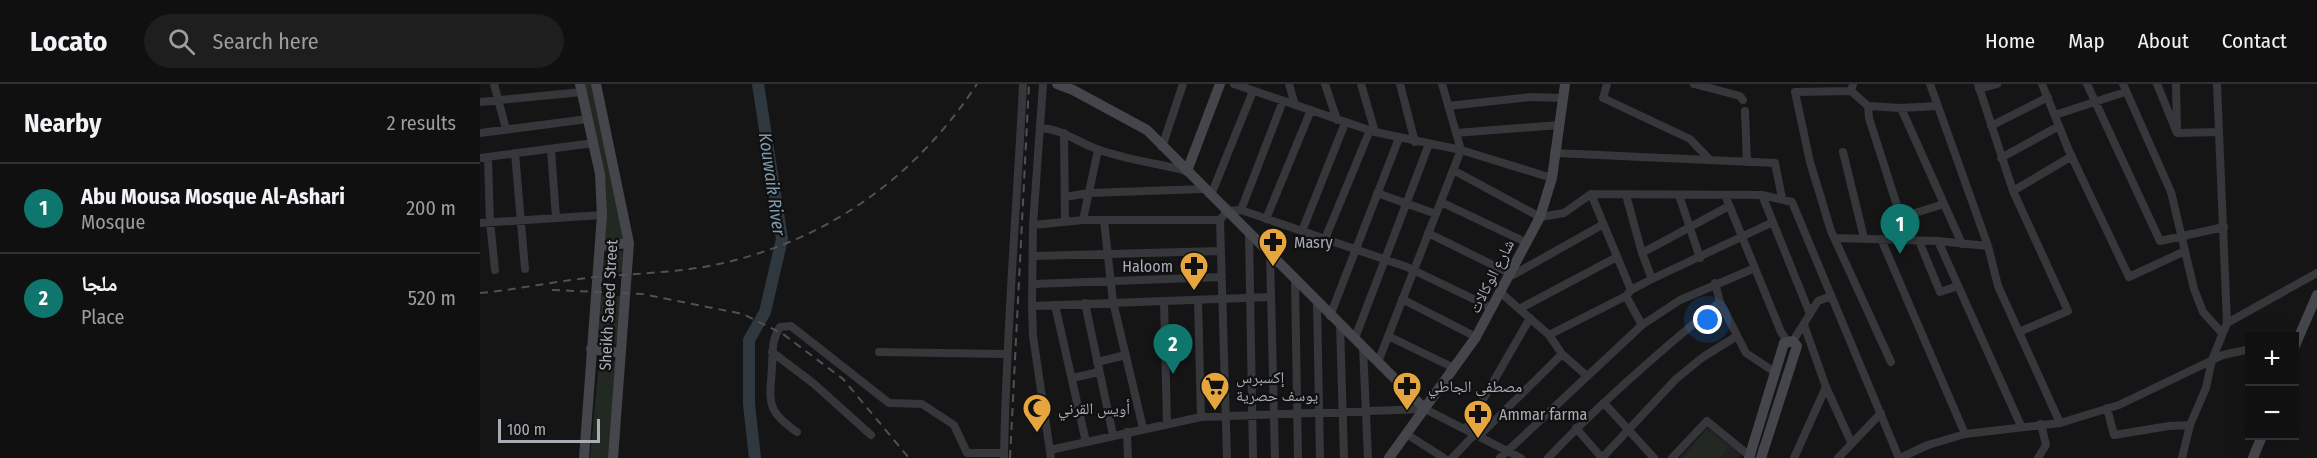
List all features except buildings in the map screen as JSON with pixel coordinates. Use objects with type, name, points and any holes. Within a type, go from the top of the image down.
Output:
[{"type":"street","points":[[494,84],[506,129]]},
{"type":"street","name":"Sheikh Saeed Street","points":[[596,84],[628,243],[613,458]]},
{"type":"street","points":[[797,432],[773,410],[768,395],[772,339],[780,327],[791,326],[889,403],[922,404],[954,425],[967,453],[1004,455],[1006,354],[1016,229],[1023,84]]},
{"type":"street","points":[[1043,84],[1033,225],[1032,306],[1033,336],[1051,454],[1113,435],[1201,417],[1425,409]]},
{"type":"street","points":[[1057,84],[1138,125],[1207,192],[1223,215],[1249,233],[1425,409],[1521,458]]},
{"type":"street","points":[[1162,147],[1183,84]]},
{"type":"street","points":[[1187,171],[1220,84]]},
{"type":"street","points":[[1234,84],[1341,122],[1415,142],[1461,150],[1552,178]]},
{"type":"street","points":[[1289,84],[1295,105]]},
{"type":"street","points":[[1302,231],[1341,122],[1325,84]]},
{"type":"street","points":[[1325,239],[1372,131],[1361,84]]},
{"type":"street","points":[[1400,84],[1415,142]]},
{"type":"street","points":[[1378,362],[1461,150],[1442,84]]},
{"type":"street","name":"شارع الوكالات","points":[[1389,458],[1408,435],[1452,367],[1476,337],[1508,273],[1540,217],[1552,178],[1565,84]]},
{"type":"street","points":[[1607,84],[1603,98],[1619,103],[1690,139],[1710,160]]},
{"type":"street","points":[[1694,84],[1740,96],[1743,100]]},
{"type":"street","points":[[1930,84],[1988,246],[1998,286],[2060,423]]},
{"type":"street","points":[[1997,84],[1978,86],[2013,191],[2068,311],[2019,332]]},
{"type":"street","points":[[2042,84],[2072,156],[2129,277],[2185,251]]},
{"type":"street","points":[[2087,84],[2160,241],[2224,227]]},
{"type":"street","points":[[2157,84],[2177,133]]},
{"type":"street","points":[[2176,84],[2177,133]]},
{"type":"street","points":[[2182,458],[2190,425],[2206,388],[2212,360],[2227,324],[2217,84]]},
{"type":"street","points":[[1891,362],[1834,238],[1810,162],[1795,92],[1852,87],[1868,106],[1869,118],[1908,240]]},
{"type":"street","points":[[480,102],[581,88]]},
{"type":"street","name":"Sheikh Saeed Street","points":[[581,88],[600,174],[602,215],[584,458]]},
{"type":"street","points":[[2055,115],[2095,103],[2124,88],[2171,192],[2203,312],[2222,333]]},
{"type":"street","points":[[1207,192],[1253,91]]},
{"type":"street","points":[[1448,106],[1531,97],[1563,98]]},
{"type":"street","points":[[1991,126],[2048,97]]},
{"type":"street","points":[[1240,210],[1282,101]]},
{"type":"street","points":[[1868,106],[1901,108],[1937,106]]},
{"type":"street","points":[[1901,108],[1962,244]]},
{"type":"street","points":[[1266,219],[1311,110]]},
{"type":"street","points":[[1745,111],[1747,162]]},
{"type":"street","points":[[480,133],[588,119]]},
{"type":"street","points":[[1456,133],[1558,125]]},
{"type":"street","points":[[2001,158],[2059,126]]},
{"type":"street","points":[[1041,128],[1057,129],[1098,150],[1187,171]]},
{"type":"street","points":[[2177,133],[2219,132]]},
{"type":"street","points":[[1064,133],[1065,221]]},
{"type":"street","points":[[1330,316],[1399,138]]},
{"type":"street","points":[[495,270],[484,157],[594,143]]},
{"type":"street","points":[[1355,338],[1383,259],[1429,144]]},
{"type":"street","points":[[551,149],[556,218]]},
{"type":"street","points":[[1083,220],[1098,150]]},
{"type":"street","points":[[515,153],[525,269]]},
{"type":"street","points":[[1554,153],[1775,163],[1782,198]]},
{"type":"street","points":[[1843,153],[1864,238]]},
{"type":"street","points":[[2013,191],[2072,156]]},
{"type":"street","points":[[1453,170],[1540,217],[1564,213],[1591,194],[1762,195],[1792,202],[1899,458],[1915,455],[1965,434],[2060,423],[2107,408],[2212,360],[2245,350]]},
{"type":"street","points":[[1065,196],[1089,193],[1207,192]]},
{"type":"street","points":[[1377,193],[1436,214]]},
{"type":"street","points":[[1591,194],[1642,325]]},
{"type":"street","points":[[1626,195],[1642,253],[1652,279]]},
{"type":"street","points":[[1679,195],[1700,258]]},
{"type":"street","points":[[1725,195],[1755,268],[1790,341],[1797,346],[1753,457]]},
{"type":"street","points":[[1762,195],[1810,314]]},
{"type":"street","points":[[1441,202],[1525,242]]},
{"type":"street","points":[[1902,217],[1944,204]]},
{"type":"street","points":[[1642,253],[1729,206]]},
{"type":"street","points":[[1033,225],[1083,220],[1223,215],[1240,210],[1413,270],[1492,308]]},
{"type":"street","points":[[480,223],[602,215]]},
{"type":"street","points":[[1223,215],[1221,250],[1227,458]]},
{"type":"street","points":[[1104,220],[1113,302],[1143,428]]},
{"type":"street","points":[[1549,335],[1652,279],[1773,222]]},
{"type":"street","points":[[1428,233],[1513,274],[1602,225]]},
{"type":"street","points":[[1249,233],[1248,298],[1253,458]]},
{"type":"street","points":[[1834,238],[1938,241],[1988,246]]},
{"type":"street","points":[[1881,239],[1965,434]]},
{"type":"street","points":[[1919,241],[1941,292],[1958,286]]},
{"type":"street","points":[[1938,241],[2021,426]]},
{"type":"street","points":[[600,246],[628,243]]},
{"type":"street","points":[[1033,256],[1221,250]]},
{"type":"street","points":[[1270,254],[1275,458]]},
{"type":"street","points":[[1519,309],[1617,257]]},
{"type":"street","points":[[1500,458],[1642,325],[1680,300],[1755,268]]},
{"type":"street","points":[[2227,324],[2317,273]]},
{"type":"street","points":[[1034,284],[1111,279],[1222,278]]},
{"type":"street","points":[[1295,281],[1298,458]]},
{"type":"street","points":[[1716,283],[1720,302],[1746,353],[1776,374]]},
{"type":"street","points":[[1500,292],[1549,335],[1562,354],[1587,376]]},
{"type":"street","points":[[2299,337],[2317,295]]},
{"type":"street","points":[[1753,457],[1784,343],[1790,341],[1804,325],[1818,301],[1831,296]]},
{"type":"street","points":[[1032,306],[1271,297]]},
{"type":"street","points":[[1402,299],[1476,337]]},
{"type":"street","points":[[1197,300],[1201,417]]},
{"type":"street","points":[[1164,301],[1167,423]]},
{"type":"street","points":[[1317,302],[1320,458]]},
{"type":"street","points":[[1548,458],[1576,428],[1661,350],[1720,302]]},
{"type":"street","points":[[1085,303],[1113,435]]},
{"type":"street","points":[[1055,305],[1086,442]]},
{"type":"street","points":[[1466,429],[1530,318]]},
{"type":"street","points":[[1340,323],[1344,458]]},
{"type":"street","points":[[1804,325],[1826,387],[1851,442]]},
{"type":"street","points":[[1388,336],[1452,367]]},
{"type":"street","points":[[1576,428],[1602,458],[1629,432],[1676,379],[1703,357],[1737,336]]},
{"type":"street","points":[[1363,347],[1364,412],[1368,458]]},
{"type":"street","points":[[591,349],[621,353]]},
{"type":"street","points":[[772,352],[813,383],[871,435]]},
{"type":"street","points":[[879,352],[1006,354]]},
{"type":"street","points":[[1452,458],[1562,354]]},
{"type":"street","points":[[1097,362],[1126,355]]},
{"type":"street","points":[[1072,378],[1099,372]]},
{"type":"street","points":[[1794,458],[1826,387]]},
{"type":"street","points":[[1604,402],[1654,458]]},
{"type":"street","points":[[2107,408],[2114,435],[2190,425]]},
{"type":"street","points":[[1838,458],[1881,413]]},
{"type":"street","points":[[1672,458],[1707,421],[1753,457]]},
{"type":"street","points":[[2038,458],[2046,445],[2041,424]]},
{"type":"street","points":[[1127,432],[1128,458]]},
{"type":"street","points":[[1408,435],[1444,458]]},
{"type":"street","points":[[2253,458],[2260,440]]},
{"type":"shaded area","points":[[583,84],[591,84],[624,230],[623,239],[605,242],[606,188],[603,165]]},
{"type":"shaded area","points":[[615,250],[624,251],[623,272],[603,273],[604,261]]},
{"type":"shaded area","points":[[600,295],[621,296],[618,342],[613,345],[603,344],[598,340]]},
{"type":"shaded area","points":[[604,356],[612,358],[617,364],[611,458],[590,458],[599,361]]},
{"type":"shaded area","points":[[1708,427],[1742,452],[1740,458],[1679,458]]},
{"type":"shaded area","points":[[1706,429],[1729,447],[1720,458],[1683,458]]},
{"type":"waterway","name":"Kouwaik River","points":[[755,458],[749,404],[749,340],[765,312],[782,239],[758,84]]},
{"type":"railway","points":[[480,293],[579,279],[702,267],[759,253],[797,239],[866,200],[897,175],[926,148],[977,84]]},
{"type":"railway","points":[[1010,458],[1029,84]]},
{"type":"railway","points":[[552,290],[642,294],[743,314],[783,334],[843,379],[909,458]]},
{"type":"place","name":"Abu Mousa Mosque Al-Ashari","points":[[1900,254]]},
{"type":"place","name":"Masry","points":[[1273,268]]},
{"type":"place","name":"Haloom","points":[[1194,292]]},
{"type":"place","name":"ملجا","points":[[1173,374]]},
{"type":"place","name":"إكسبرس يوسف حصرية","points":[[1215,412]]},
{"type":"place","name":"مصطفى الجاطي","points":[[1407,412]]},
{"type":"place","name":"أويس القرني","points":[[1037,434]]},
{"type":"place","name":"Ammar farma","points":[[1478,440]]}]
